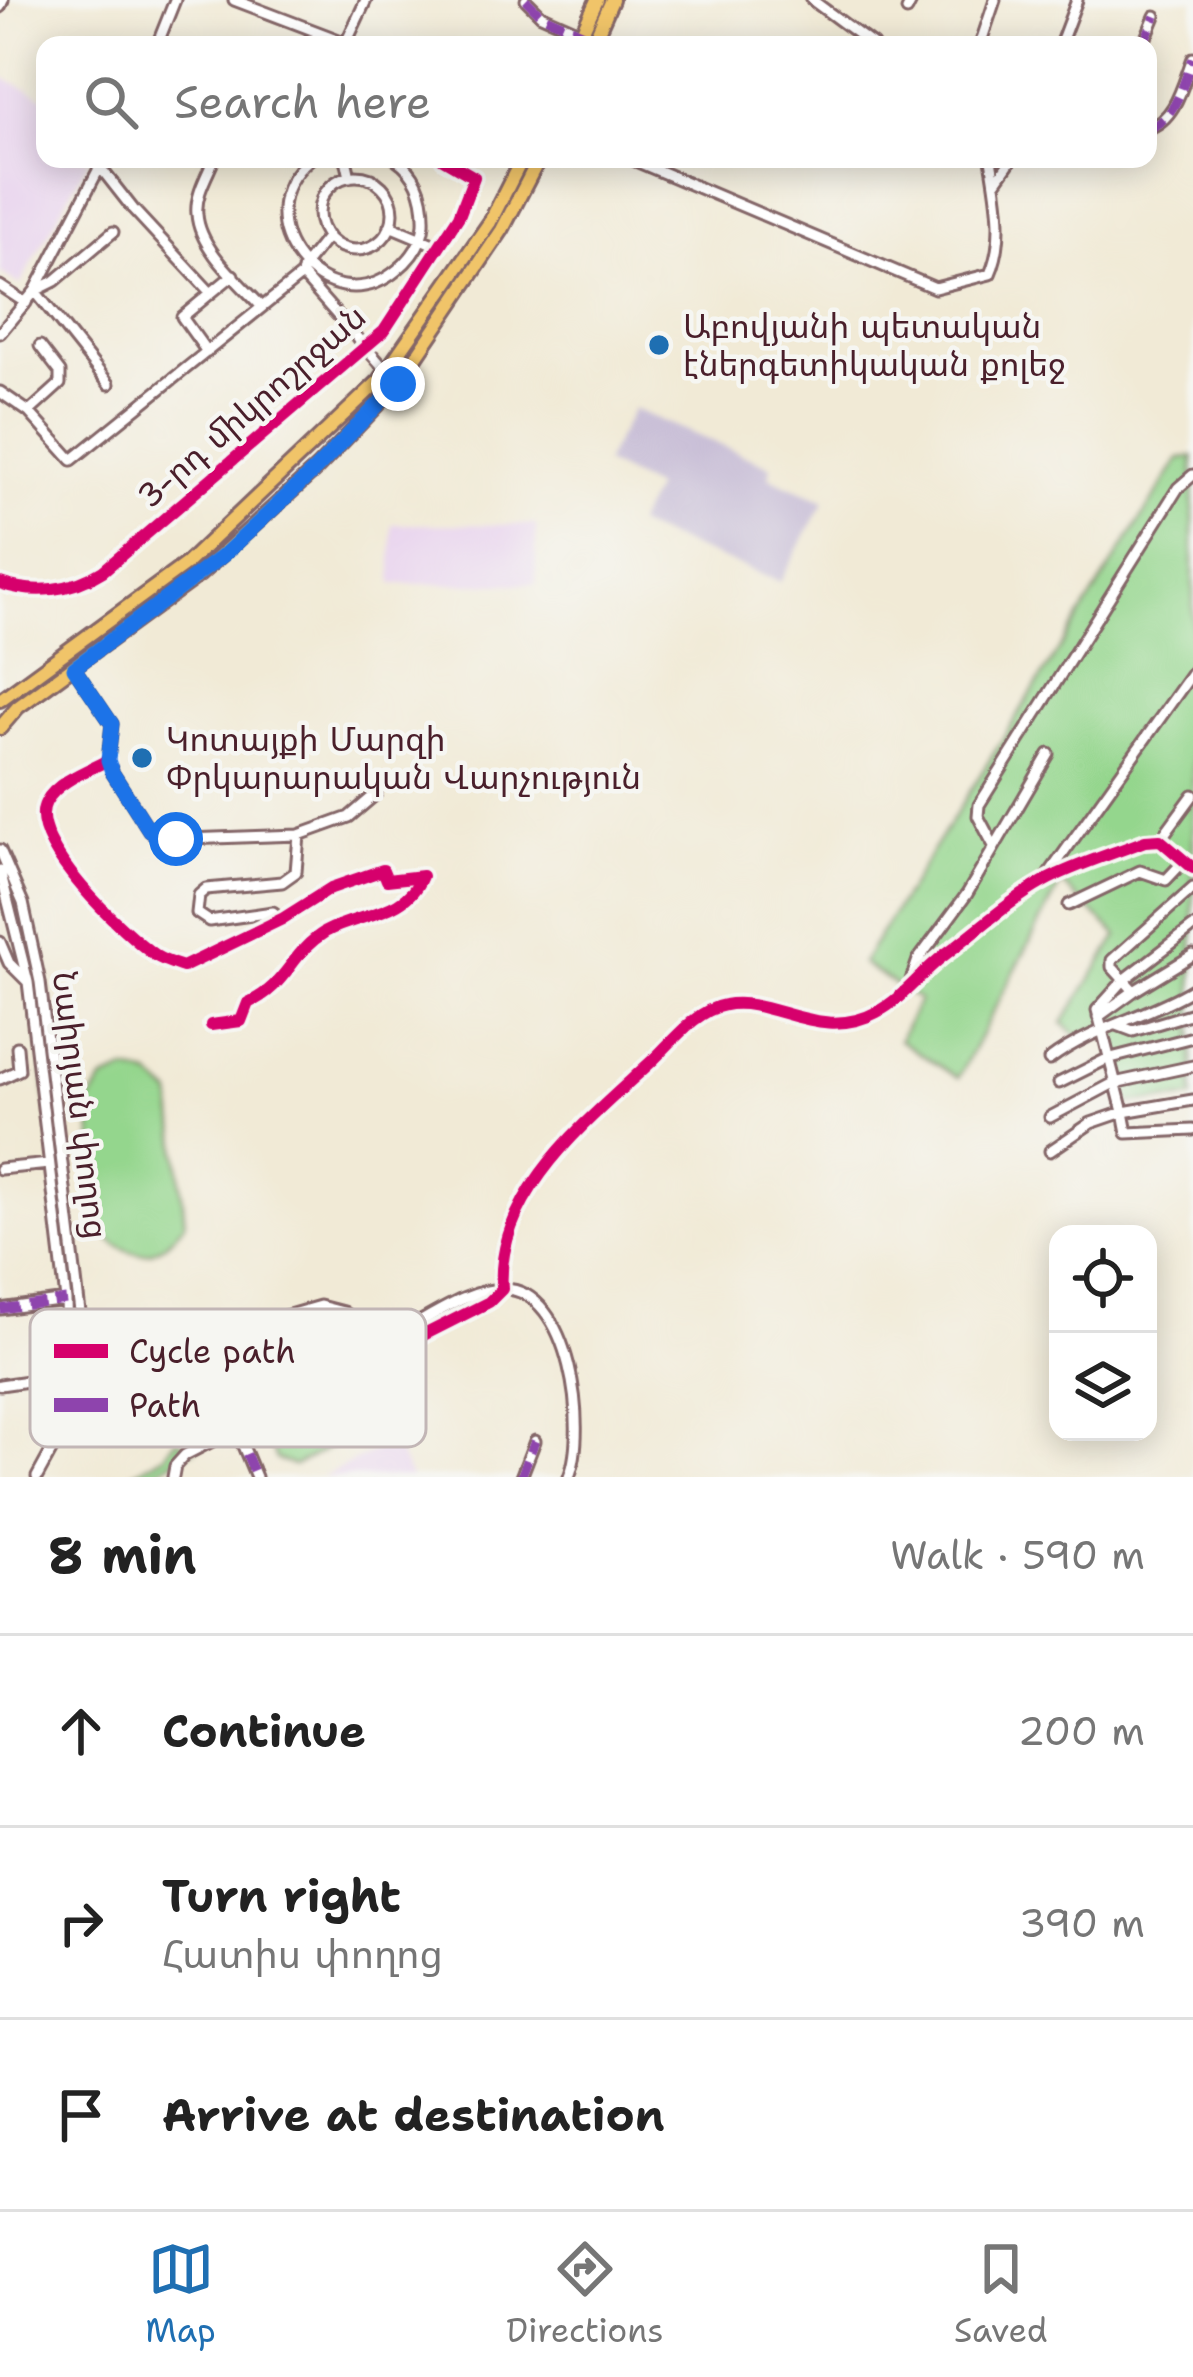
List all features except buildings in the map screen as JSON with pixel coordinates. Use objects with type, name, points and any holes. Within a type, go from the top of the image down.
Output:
[{"type":"main road","points":[[580,36],[597,0]]},
{"type":"main road","points":[[596,36],[612,0]]},
{"type":"main road","points":[[0,700],[186,564],[386,372],[490,222],[517,168]]},
{"type":"main road","points":[[0,728],[18,707],[225,554],[398,384],[502,230],[534,168]]},
{"type":"street","points":[[161,36],[175,0]]},
{"type":"street","points":[[234,0],[328,36]]},
{"type":"street","points":[[352,36],[366,0]]},
{"type":"street","points":[[526,0],[574,36]]},
{"type":"street","points":[[812,0],[861,36]]},
{"type":"street","points":[[983,36],[995,0]]},
{"type":"street","points":[[1063,36],[1077,0]]},
{"type":"street","points":[[1147,36],[1155,16]]},
{"type":"street","points":[[316,36],[320,33]]},
{"type":"street","points":[[1157,126],[1170,115],[1193,58]]},
{"type":"street","points":[[0,333],[35,291],[99,168]]},
{"type":"street","points":[[105,168],[133,209],[211,293]]},
{"type":"street","points":[[210,168],[198,197],[196,215],[202,235],[262,307]]},
{"type":"street","points":[[300,168],[293,175],[283,204],[290,245],[303,270],[364,350],[398,384]]},
{"type":"street","points":[[348,168],[350,177]]},
{"type":"street","points":[[303,270],[334,284],[370,285],[400,268],[421,239],[424,221],[419,186],[404,168]]},
{"type":"street","name":"3-րդ միկրոշրջան","points":[[0,583],[43,591],[103,572],[364,350],[384,331],[459,216],[474,177],[458,168]]},
{"type":"street","points":[[652,168],[935,288],[990,274],[1000,243],[992,168]]},
{"type":"street","points":[[995,183],[1006,168]]},
{"type":"street","points":[[350,177],[373,179],[392,203],[391,226],[378,243],[358,250],[340,246],[319,219],[321,198],[331,185],[350,177]]},
{"type":"street","points":[[391,226],[440,247]]},
{"type":"street","points":[[35,291],[55,281],[113,232]]},
{"type":"street","points":[[0,392],[28,412],[72,460],[262,307],[303,270],[328,236]]},
{"type":"street","points":[[207,352],[182,317],[233,275]]},
{"type":"street","points":[[0,286],[26,303]]},
{"type":"street","points":[[35,291],[110,384]]},
{"type":"street","points":[[28,412],[48,397],[62,377],[40,346]]},
{"type":"street","points":[[994,846],[982,827],[979,805],[1178,488],[1193,475]]},
{"type":"street","points":[[74,668],[112,724],[108,760],[112,772],[161,839],[298,835],[349,817],[376,794]]},
{"type":"street","points":[[1043,882],[1193,672]]},
{"type":"street","points":[[909,985],[918,960],[967,894],[1049,754]]},
{"type":"street","points":[[108,760],[60,787],[45,802],[42,821],[58,857],[108,914],[159,958],[183,967],[282,920],[331,888],[383,870],[387,880],[422,876],[416,892],[401,904],[339,924],[316,938],[272,993],[248,1004],[241,1021],[211,1025]]},
{"type":"street","points":[[502,1288],[505,1245],[544,1170],[586,1123],[706,1012],[739,1004],[800,1020],[838,1023],[877,1012],[1043,882],[1160,839],[1193,795]]},
{"type":"street","points":[[282,920],[273,912],[209,921],[197,914],[199,896],[206,889],[282,882],[296,872],[298,835]]},
{"type":"street","points":[[1069,905],[1140,871],[1166,880],[1189,865],[1160,839]]},
{"type":"street","name":"Նաիրյան փողոց","points":[[0,850],[23,903],[40,982],[80,1309]]},
{"type":"street","name":"Նաիրյան փողոց","points":[[0,870],[28,982],[67,1309]]},
{"type":"street","points":[[1134,991],[1112,967],[1112,960],[1193,888]]},
{"type":"street","points":[[1193,927],[1124,980],[1099,1004],[1098,1017],[1127,1133],[1193,1130]]},
{"type":"street","points":[[0,942],[9,963],[28,982]]},
{"type":"street","points":[[1098,1017],[1193,956]]},
{"type":"street","points":[[1049,1060],[1081,1038],[1193,989]]},
{"type":"street","points":[[1117,1025],[1133,1031],[1193,1013]]},
{"type":"street","points":[[1059,1083],[1107,1059],[1193,1037]]},
{"type":"street","points":[[0,1053],[34,1042]]},
{"type":"street","points":[[0,1079],[20,1070],[17,1047]]},
{"type":"street","points":[[1050,1117],[1114,1082],[1193,1066]]},
{"type":"street","points":[[1050,1151],[1091,1123],[1123,1112],[1193,1100]]},
{"type":"street","points":[[0,1169],[49,1164]]},
{"type":"street","points":[[426,1320],[482,1292],[502,1288],[532,1299],[560,1339],[570,1372],[578,1451],[569,1477]]},
{"type":"street","points":[[0,1309],[66,1300]]},
{"type":"street","points":[[0,1385],[30,1380]]},
{"type":"street","points":[[521,1477],[535,1441]]},
{"type":"street","name":"Նաիրյան փողոց","points":[[37,1477],[53,1447]]},
{"type":"street","points":[[173,1477],[182,1457],[201,1447]]},
{"type":"street","points":[[244,1447],[256,1477]]},
{"type":"shaded area","points":[[0,76],[36,94],[36,168],[84,168],[20,285],[0,272]]},
{"type":"shaded area","points":[[633,409],[771,466],[769,477],[825,501],[780,582],[635,525],[655,488],[604,463]]},
{"type":"shaded area","points":[[392,524],[536,525],[536,584],[392,584]]},
{"type":"shaded area","points":[[383,1447],[395,1447],[410,1477],[323,1477]]},
{"type":"green space","points":[[1193,456],[1193,1098],[1124,1103],[1113,1022],[1078,1037],[1063,1023],[1118,936],[1061,883],[958,1078],[899,1040],[919,1000],[862,963],[1179,459]]},
{"type":"green space","points":[[218,550],[169,589],[17,699],[15,696],[100,638]]},
{"type":"green space","points":[[9,880],[36,986],[75,1309],[71,1309],[34,987]]},
{"type":"green space","points":[[127,1071],[150,1076],[172,1095],[185,1223],[165,1244],[146,1253],[126,1250],[102,1233],[89,1103],[104,1080]]},
{"type":"green space","points":[[171,1447],[198,1447],[145,1477],[127,1477]]},
{"type":"green space","points":[[271,1447],[330,1447],[294,1466],[276,1459]]},
{"type":"marked path","points":[[526,0],[541,15],[582,33]]},
{"type":"marked path","points":[[1147,36],[1155,16]]},
{"type":"marked path","points":[[1157,124],[1172,109],[1193,58]]},
{"type":"marked path","points":[[0,1309],[66,1300]]},
{"type":"marked path","points":[[521,1477],[535,1441]]},
{"type":"marked path","points":[[244,1447],[256,1477]]},
{"type":"cycle path","points":[[0,583],[53,589],[103,571],[384,331],[459,216],[474,177],[458,168]]},
{"type":"cycle path","points":[[108,760],[58,788],[46,802],[43,819],[63,863],[102,909],[169,962],[183,967],[282,919],[331,888],[383,870],[387,880],[422,876],[405,899],[313,940],[272,987],[248,1003],[241,1021],[211,1025]]},
{"type":"cycle path","points":[[426,1334],[489,1302],[502,1289],[504,1254],[514,1221],[551,1160],[704,1013],[742,1004],[816,1021],[856,1020],[886,1006],[1006,907],[1067,870],[1145,841],[1160,840],[1193,868]]},
{"type":"place","name":"Աբովյանի պետական էներգետիկական քոլեջ","points":[[659,345]]},
{"type":"place","name":"Կոտայքի Մարզի Փրկարարական Վարչություն","points":[[142,758]]},
{"type":"route","points":[[176,839],[161,839],[149,830],[112,772],[108,760],[112,724],[74,668],[225,554],[398,384]]}]
